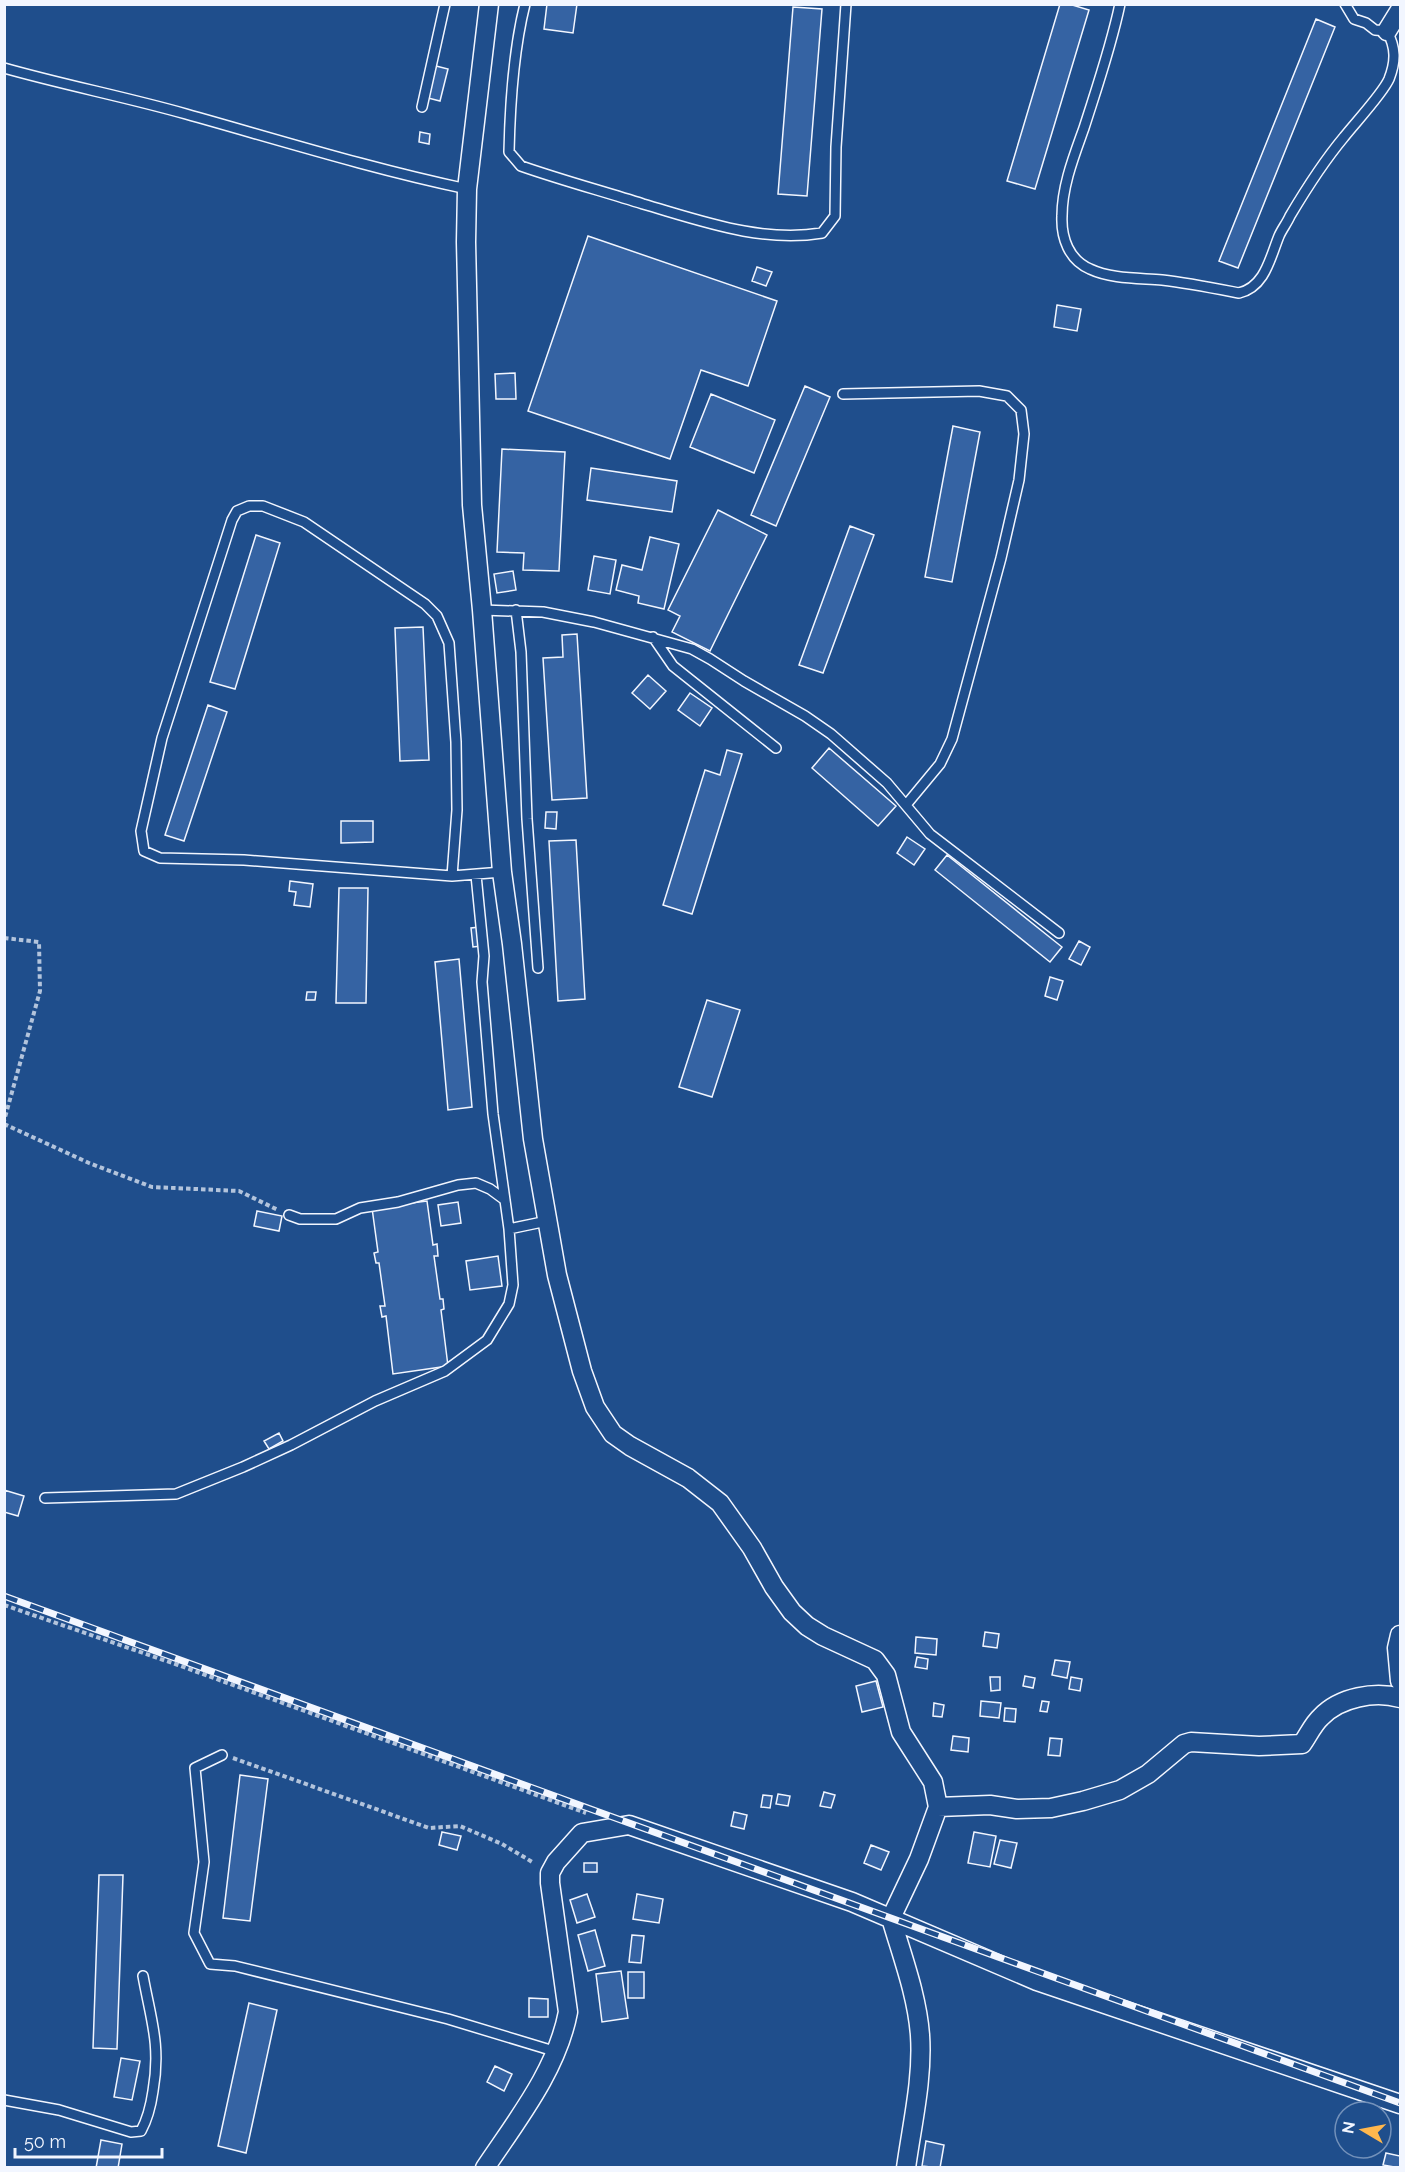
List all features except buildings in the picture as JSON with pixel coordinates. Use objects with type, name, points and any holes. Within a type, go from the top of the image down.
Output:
[{"type":"street","points":[[489,4],[467,189],[468,379],[472,505],[502,872],[512,944],[532,1139],[557,1275],[582,1371],[595,1407],[613,1434],[704,1490],[720,1503],[792,1612],[823,1636],[875,1660],[881,1666],[886,1674],[901,1732],[933,1782],[938,1807],[919,1858],[891,1918],[913,1996],[920,2034],[920,2062],[906,2168]]},
{"type":"street","points":[[1387,31],[1401,10]]},
{"type":"street","points":[[1401,1635],[1397,1648],[1401,1682]]},
{"type":"street","points":[[938,1807],[990,1805],[1017,1809],[1052,1808],[1083,1801],[1120,1790],[1148,1774],[1184,1744],[1191,1742],[1235,1743],[1276,1747],[1302,1744],[1321,1717],[1349,1700],[1376,1694],[1401,1698]]},
{"type":"street","points":[[485,2168],[525,2108],[557,2052],[564,2033],[568,2012],[550,1873],[556,1862],[582,1833],[628,1825],[852,1902],[1037,1981],[1401,2104]]},
{"type":"lane","points":[[422,107],[446,4]]},
{"type":"lane","points":[[525,4],[520,27],[509,122],[509,152],[520,166],[714,225],[758,234],[801,237],[822,233],[836,216],[836,147],[846,4]]},
{"type":"lane","points":[[1119,4],[1106,60],[1065,191],[1061,217],[1063,236],[1069,253],[1080,264],[1091,270],[1239,293],[1248,291],[1264,273],[1280,234],[1300,198],[1338,144],[1388,81],[1395,58],[1394,44],[1387,31],[1375,30],[1366,23],[1353,18],[1345,4]]},
{"type":"lane","points":[[4,68],[183,113],[295,146],[467,189]]},
{"type":"lane","points":[[843,394],[979,391],[1007,396],[1021,410],[1024,434],[1019,480],[1001,558],[952,739],[940,764],[906,805]]},
{"type":"lane","points":[[452,876],[457,810],[456,742],[449,643],[437,616],[425,604],[304,522],[263,506],[249,506],[237,511],[189,648],[162,738],[141,831],[144,850],[160,858],[244,860],[452,876],[502,872]]},
{"type":"lane","points":[[482,610],[543,612],[594,622],[692,649],[831,734],[887,783],[930,834],[1059,933]]},
{"type":"lane","points":[[516,610],[521,652],[527,819],[538,968]]},
{"type":"lane","points":[[653,637],[673,666],[776,748]]},
{"type":"lane","points":[[45,1498],[164,1496],[190,1490],[291,1445],[375,1401],[445,1371],[487,1340],[509,1304],[513,1286],[509,1229],[493,1114],[482,982],[483,934],[476,875]]},
{"type":"lane","points":[[289,1215],[300,1219],[336,1219],[360,1208],[399,1202],[458,1185],[476,1183],[490,1189],[505,1200]]},
{"type":"lane","points":[[509,1229],[547,1221]]},
{"type":"lane","points":[[222,1755],[195,1768],[204,1862],[194,1933],[210,1964],[235,1966],[448,2019],[557,2052]]},
{"type":"lane","points":[[4,2100],[59,2110],[131,2132],[141,2131],[151,2107],[157,2066],[157,2043],[143,1976]]},
{"type":"path","points":[[4,938],[39,942],[40,991],[4,1123],[89,1163],[152,1186],[239,1191],[289,1215]]},
{"type":"path","points":[[4,1605],[178,1665],[588,1814]]},
{"type":"path","points":[[222,1755],[429,1828],[460,1826],[502,1844],[550,1873]]},
{"type":"railway","points":[[4,1596],[1400,2103]]}]
